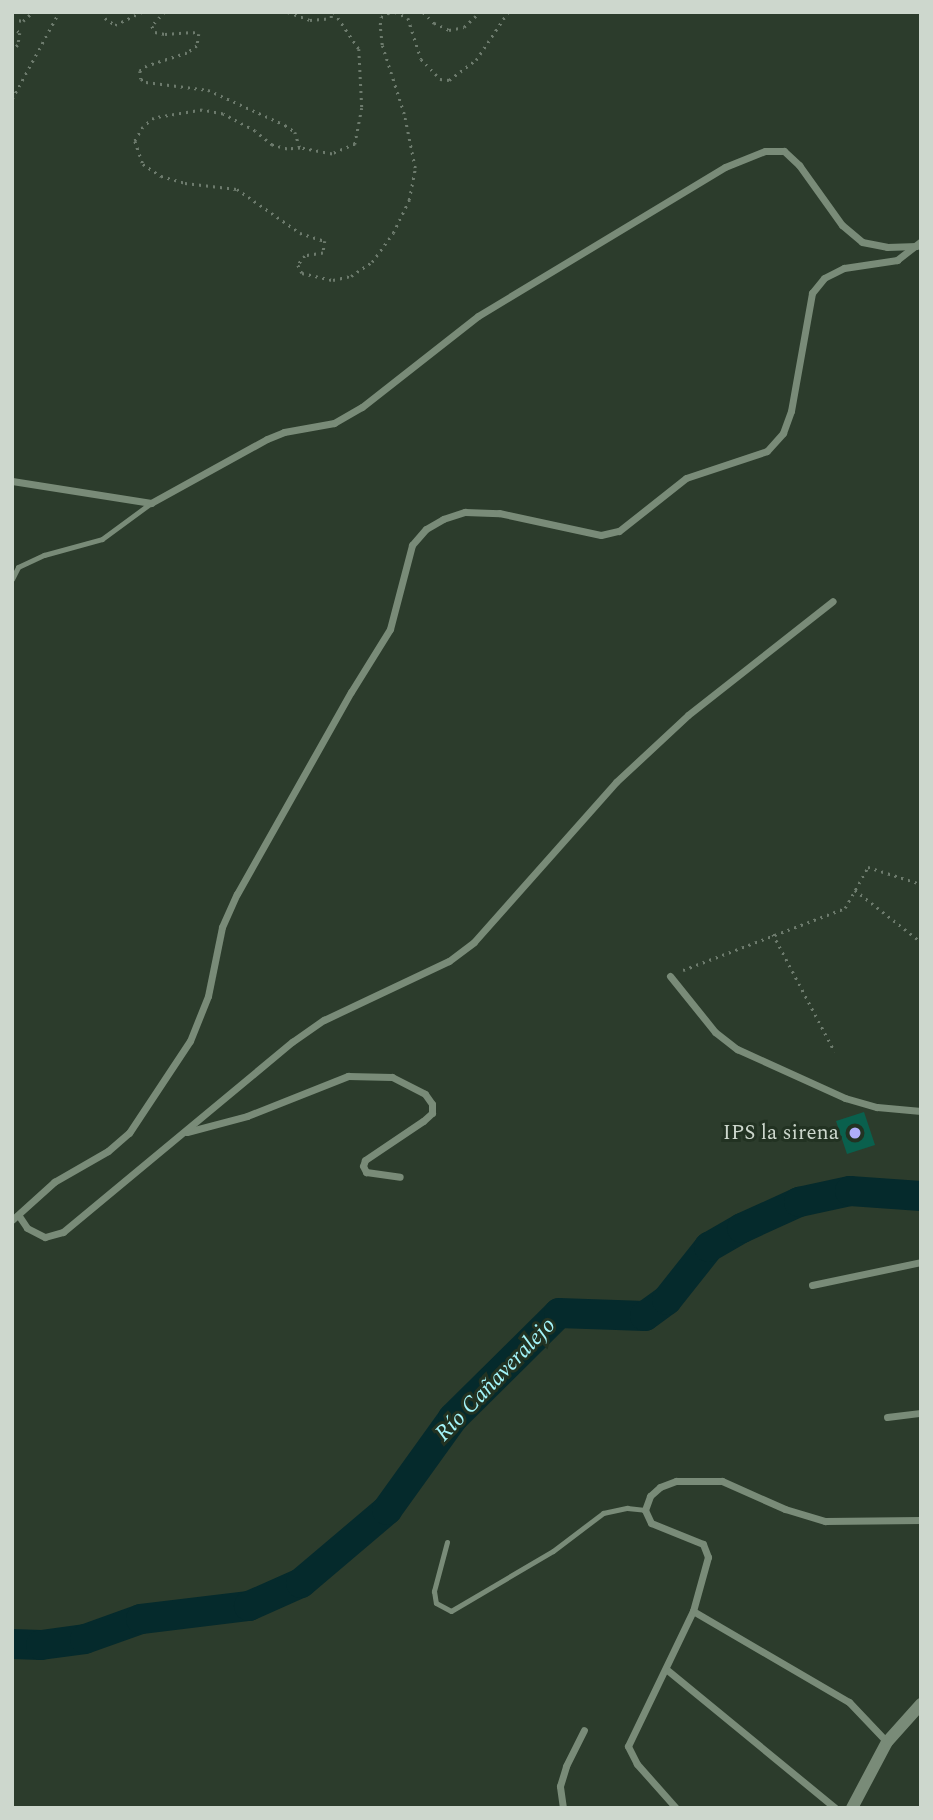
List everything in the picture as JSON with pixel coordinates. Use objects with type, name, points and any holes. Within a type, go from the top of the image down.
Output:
[{"type":"street","points":[[12,481],[151,503],[267,439],[284,432],[334,423],[353,412],[478,316],[746,157],[765,151],[784,151],[799,165],[842,225],[862,242],[887,247],[919,244]]},
{"type":"street","points":[[833,601],[688,715],[616,782],[474,942],[449,961],[324,1020],[292,1042],[63,1232],[45,1237],[27,1228],[16,1218],[54,1182],[108,1152],[129,1133],[190,1041],[208,996],[222,927],[237,894],[351,692],[390,629],[412,545],[426,529],[465,512],[499,513],[601,535],[619,531],[686,478],[767,451],[783,433],[790,411],[812,293],[824,278],[844,268],[897,260],[919,244]]},
{"type":"street","points":[[670,976],[715,1032],[737,1049],[845,1098],[877,1107],[921,1111]]},
{"type":"street","points":[[183,1133],[247,1116],[348,1076],[393,1077],[419,1090],[432,1104],[432,1113],[423,1121],[365,1160],[363,1166],[366,1172],[400,1177]]},
{"type":"street","points":[[812,1285],[921,1262]]},
{"type":"street","points":[[887,1418],[921,1413]]},
{"type":"street","points":[[676,1808],[637,1764],[628,1746],[693,1611],[708,1558],[703,1544],[651,1523],[645,1510],[650,1496],[660,1487],[697,1479],[722,1481],[785,1509],[825,1521],[921,1520]]},
{"type":"street","points":[[693,1611],[849,1702],[887,1742]]},
{"type":"street","points":[[666,1670],[835,1808]]},
{"type":"street","points":[[852,1808],[887,1742],[921,1704]]},
{"type":"street","points":[[562,1808],[561,1787],[566,1766],[584,1730]]},
{"type":"lane","points":[[12,579],[18,567],[44,555],[102,539],[151,503]]},
{"type":"lane","points":[[447,1542],[434,1591],[436,1603],[452,1611],[553,1550],[603,1513],[615,1509],[645,1510]]},
{"type":"path","points":[[12,19],[23,21],[33,12]]},
{"type":"path","points":[[12,99],[59,12]]},
{"type":"path","points":[[105,12],[105,18],[115,24],[142,12]]},
{"type":"path","points":[[165,12],[152,26],[155,32],[193,32],[198,34],[197,46],[187,54],[147,66],[141,71],[141,79],[146,82],[208,90],[285,125],[295,132],[300,148]]},
{"type":"path","points":[[228,12],[248,12]]},
{"type":"path","points":[[288,12],[310,20],[331,18],[332,12]]},
{"type":"path","points":[[332,12],[359,49],[362,108],[355,144],[332,154],[300,148],[287,149],[272,145],[237,120],[202,110],[154,118],[142,127],[135,141],[143,164],[161,176],[185,183],[237,189],[300,233],[325,241],[323,253],[299,261],[298,265],[302,273],[333,280],[351,276],[372,262],[393,233],[409,200],[415,168],[399,92],[382,45],[381,16],[390,12]]},
{"type":"path","points":[[395,12],[408,18],[421,59],[440,79],[449,80],[476,60],[508,12]]},
{"type":"path","points":[[423,12],[434,23],[449,30],[464,27],[480,12]]},
{"type":"path","points":[[12,26],[20,33],[18,45],[12,51]]},
{"type":"path","points":[[670,976],[845,908],[868,867],[921,884]]},
{"type":"path","points":[[855,890],[921,942]]},
{"type":"path","points":[[773,934],[835,1052]]},
{"type":"building","name":"IPS la sirena","points":[[864,1112],[875,1145],[847,1154],[836,1121]]},
{"type":"waterway","name":"Río Cañaveralejo","points":[[12,1644],[41,1645],[85,1639],[141,1619],[249,1606],[301,1583],[387,1510],[453,1418],[559,1313],[645,1316],[667,1300],[709,1247],[742,1228],[799,1202],[850,1191],[921,1196]]},
{"type":"place","name":"IPS la sirena","points":[[855,1133]]}]
